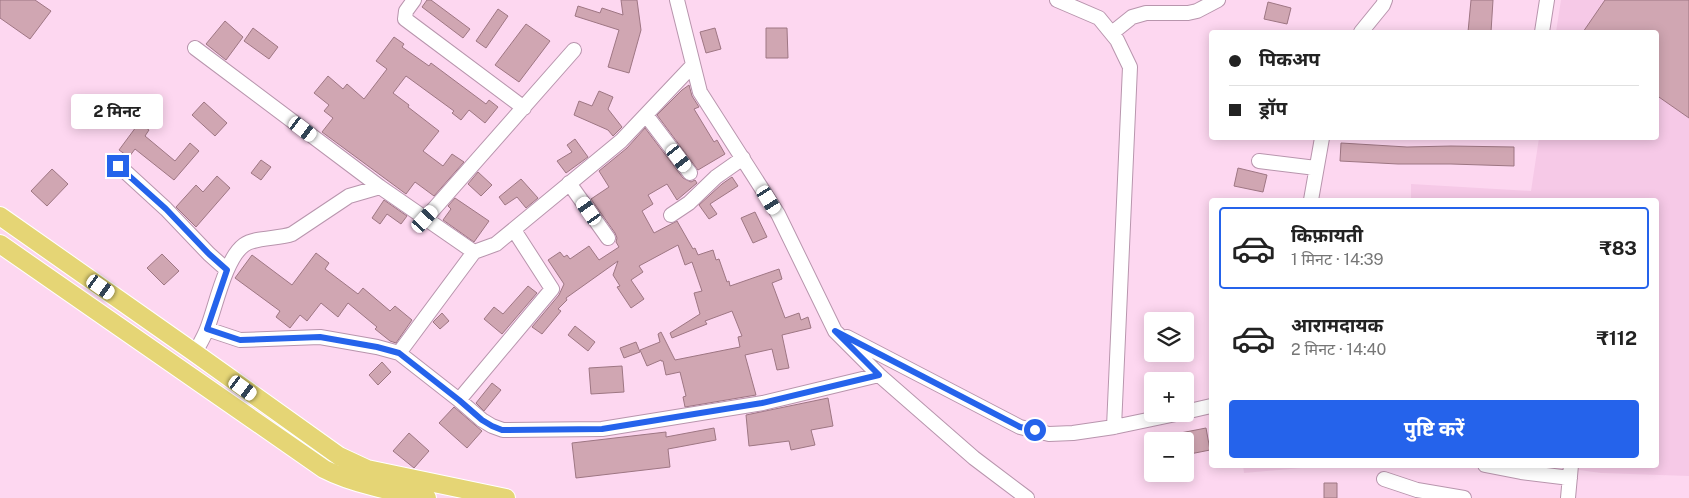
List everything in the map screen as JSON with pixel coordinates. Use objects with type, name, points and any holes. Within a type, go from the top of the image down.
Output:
[{"type":"main road","points":[[0,216],[351,463],[367,469],[506,498]]},
{"type":"main road","points":[[0,244],[324,469],[352,480],[427,498]]},
{"type":"street","points":[[414,0],[406,11],[405,19],[524,108]]},
{"type":"street","points":[[677,0],[700,92],[778,214],[835,331],[879,375],[974,458],[1027,498]]},
{"type":"street","points":[[1057,0],[1099,18],[1117,40],[1130,67],[1114,427]]},
{"type":"street","points":[[1112,33],[1132,17],[1146,13],[1188,13],[1197,11],[1218,0]]},
{"type":"street","points":[[1363,30],[1385,0]]},
{"type":"street","points":[[1542,30],[1547,0]]},
{"type":"street","points":[[195,48],[380,187],[474,252]]},
{"type":"street","points":[[425,219],[574,50]]},
{"type":"street","points":[[399,353],[474,252],[496,244],[570,184],[620,141],[693,65]]},
{"type":"street","points":[[646,115],[690,173]]},
{"type":"street","points":[[1310,198],[1322,140]]},
{"type":"street","points":[[671,215],[689,203],[716,177],[743,158]]},
{"type":"street","points":[[1259,161],[1316,168]]},
{"type":"street","points":[[118,166],[166,209],[227,270]]},
{"type":"street","points":[[570,184],[608,238]]},
{"type":"street","points":[[195,353],[207,329],[227,270],[236,254],[244,245],[285,237],[349,196],[380,187]]},
{"type":"street","points":[[459,400],[552,289],[514,230]]},
{"type":"street","points":[[207,329],[240,340],[320,337],[377,347],[399,353],[482,420],[502,430],[602,429],[762,403],[879,375]]},
{"type":"street","points":[[835,331],[1020,427],[1049,434],[1114,427],[1144,421]]},
{"type":"street","points":[[1194,410],[1209,406]]},
{"type":"street","points":[[1500,468],[1521,472],[1571,471],[1568,498]]},
{"type":"street","points":[[1384,479],[1417,490],[1464,498]]},
{"type":"shaded area","points":[[1561,0],[1689,0],[1689,476],[1601,473],[1565,468],[1659,468],[1659,198],[1411,198],[1411,184],[1531,191],[1539,140],[1659,140],[1659,30],[1556,30]]},
{"type":"shaded area","points":[[1243,468],[1302,468],[1244,473]]},
{"type":"building","points":[[0,0],[35,0],[51,11],[30,39],[0,18]]},
{"type":"building","points":[[427,0],[431,0],[470,29],[463,38],[422,7]]},
{"type":"building","points":[[621,0],[637,0],[641,30],[629,73],[608,67],[619,30],[575,16],[578,6],[600,13],[602,8],[623,15]]},
{"type":"building","points":[[1471,0],[1493,0],[1491,30],[1468,30]]},
{"type":"building","points":[[1605,0],[1689,0],[1689,118],[1659,97],[1659,30],[1584,30]]},
{"type":"building","points":[[1268,2],[1291,8],[1287,24],[1264,19]]},
{"type":"building","points":[[498,9],[508,16],[486,48],[476,41]]},
{"type":"building","points":[[225,21],[243,37],[226,60],[206,44]]},
{"type":"building","points":[[526,24],[550,41],[519,82],[495,65]]},
{"type":"building","points":[[253,28],[278,47],[269,59],[244,41]]},
{"type":"building","points":[[715,28],[721,49],[706,53],[700,32]]},
{"type":"building","points":[[766,28],[787,28],[788,58],[766,58]]},
{"type":"building","points":[[394,37],[404,44],[402,47],[429,66],[431,63],[486,104],[489,100],[498,107],[485,123],[469,110],[461,120],[452,113],[454,111],[406,76],[393,93],[439,131],[423,151],[443,166],[452,154],[464,162],[434,196],[415,182],[406,194],[322,132],[333,118],[324,111],[329,105],[314,93],[328,76],[343,89],[347,84],[364,99],[387,69],[376,61]]},
{"type":"building","points":[[689,85],[692,96],[699,107],[694,109],[714,142],[717,140],[725,154],[698,170],[657,115]]},
{"type":"building","points":[[599,91],[613,97],[608,109],[622,127],[613,136],[608,130],[574,115],[579,101],[592,106]]},
{"type":"building","points":[[204,102],[227,123],[215,136],[192,115]]},
{"type":"building","points":[[139,123],[149,130],[145,136],[175,161],[190,143],[199,151],[174,180],[135,149],[129,157],[119,150]]},
{"type":"building","points":[[645,128],[683,178],[691,182],[695,180],[697,183],[677,200],[667,184],[648,195],[653,204],[642,211],[654,233],[677,221],[698,255],[713,250],[716,260],[719,259],[730,286],[779,269],[782,279],[772,283],[785,318],[799,313],[801,320],[808,317],[811,328],[782,335],[789,368],[777,370],[772,349],[745,355],[756,395],[685,407],[683,397],[686,396],[680,372],[666,375],[663,361],[661,360],[647,366],[640,350],[660,342],[658,334],[661,332],[675,360],[740,347],[738,337],[742,336],[732,311],[705,321],[707,324],[672,338],[670,333],[700,314],[694,293],[702,291],[692,262],[685,265],[678,245],[639,266],[643,272],[631,280],[644,299],[631,308],[617,287],[620,286],[613,275],[618,261],[566,298],[567,300],[558,309],[561,311],[542,334],[532,327],[559,295],[564,284],[548,260],[560,252],[564,257],[567,255],[570,259],[589,246],[599,260],[619,247],[616,242],[615,233],[591,199],[609,187],[599,171],[627,148]]},
{"type":"building","points":[[575,139],[588,157],[566,173],[557,161],[572,152],[567,145]]},
{"type":"building","points":[[1341,143],[1407,147],[1514,147],[1514,166],[1340,161]]},
{"type":"building","points":[[261,160],[271,167],[261,180],[251,173]]},
{"type":"building","points":[[1238,168],[1267,175],[1263,192],[1234,186]]},
{"type":"building","points":[[52,169],[68,184],[47,206],[31,191]]},
{"type":"building","points":[[478,172],[492,185],[481,196],[468,184]]},
{"type":"building","points":[[217,176],[230,188],[196,227],[176,207],[196,185],[203,192]]},
{"type":"building","points":[[732,177],[738,186],[710,204],[717,214],[709,219],[699,205]]},
{"type":"building","points":[[521,179],[538,198],[526,208],[517,197],[505,205],[499,197]]},
{"type":"building","points":[[455,198],[489,221],[474,242],[443,220],[451,209],[448,206]]},
{"type":"building","points":[[384,200],[407,216],[401,224],[387,214],[380,224],[372,218]]},
{"type":"building","points":[[755,212],[767,237],[753,243],[741,218]]},
{"type":"building","points":[[316,253],[329,263],[325,269],[358,294],[363,288],[390,311],[395,306],[412,320],[396,343],[390,341],[375,329],[377,327],[348,303],[338,317],[321,303],[307,321],[300,315],[290,328],[276,317],[280,311],[235,278],[252,255],[292,285]]},
{"type":"building","points":[[162,254],[179,271],[164,285],[147,268]]},
{"type":"building","points":[[528,286],[537,293],[502,334],[484,319],[494,307],[503,314]]},
{"type":"building","points":[[442,313],[449,321],[440,329],[433,322]]},
{"type":"building","points":[[575,326],[595,342],[588,351],[568,335]]},
{"type":"building","points":[[636,342],[640,352],[624,358],[620,348]]},
{"type":"building","points":[[382,362],[391,372],[378,385],[369,375]]},
{"type":"building","points":[[622,366],[624,392],[591,394],[589,368]]},
{"type":"building","points":[[492,383],[501,390],[484,411],[476,403]]},
{"type":"building","points":[[828,398],[833,426],[811,430],[815,445],[791,450],[789,441],[749,446],[746,415]]},
{"type":"building","points":[[454,407],[482,431],[467,448],[439,423]]},
{"type":"building","points":[[714,428],[716,440],[668,449],[670,467],[576,478],[572,443],[666,432],[666,437]]},
{"type":"building","points":[[1206,428],[1209,450],[1194,453],[1194,432],[1186,432]]},
{"type":"building","points":[[409,433],[429,451],[414,468],[393,451]]},
{"type":"building","points":[[1324,483],[1337,483],[1337,498],[1324,498]]},
{"type":"route","points":[[118,166],[166,209],[227,270],[207,329],[244,341],[320,337],[377,347],[399,353],[482,420],[502,430],[602,429],[762,403],[879,375],[835,331],[1020,427],[1035,430]]}]
